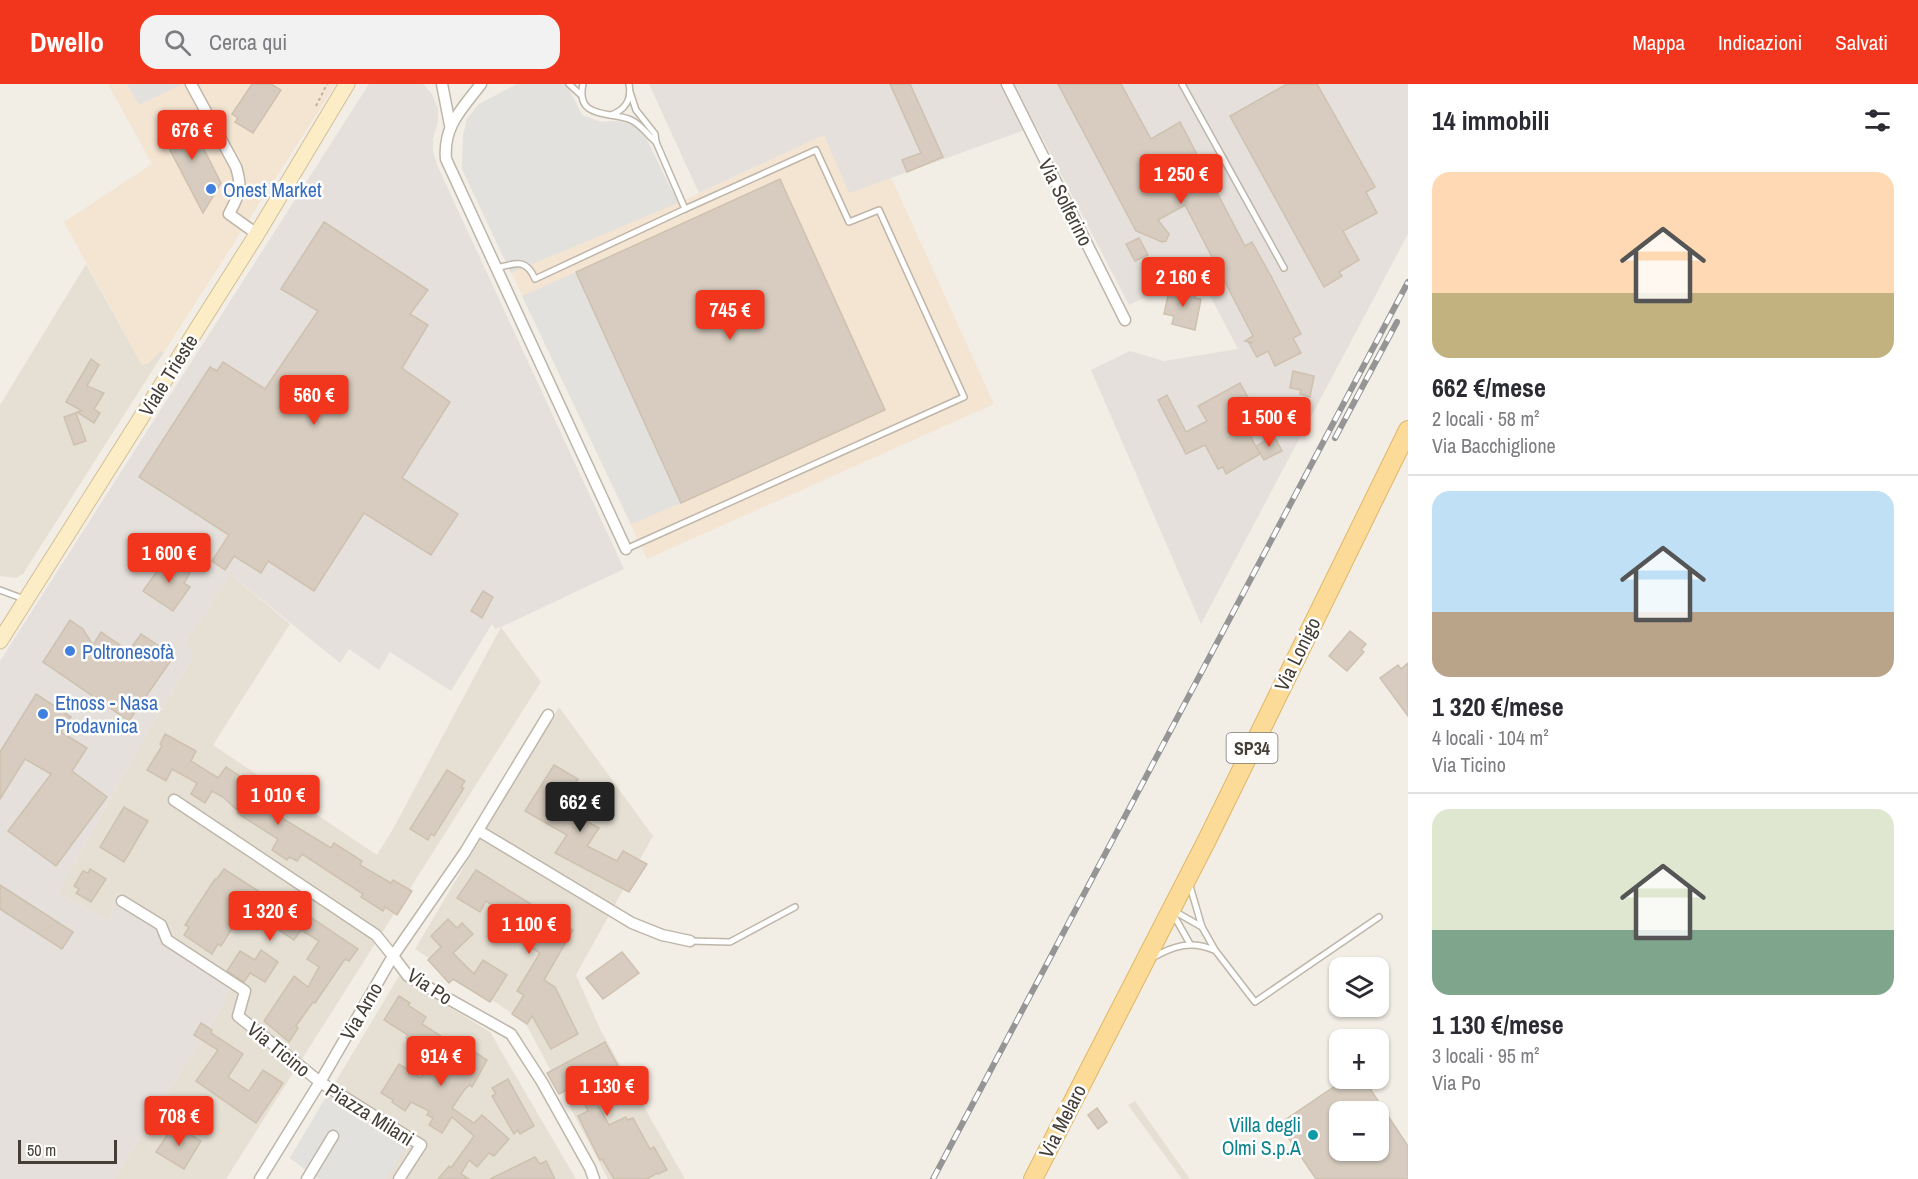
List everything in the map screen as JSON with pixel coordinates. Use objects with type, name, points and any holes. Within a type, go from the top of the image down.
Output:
[{"type":"main road","name":"Viale Trieste","points":[[0,641],[257,234],[347,84]]},
{"type":"main road","name":"Viale Trieste","points":[[334,107],[356,84]]},
{"type":"main road","name":"Via Lonigo","points":[[1092,1064],[1187,878],[1408,430]]},
{"type":"main road","name":"Via Melaro","points":[[1033,1179],[1092,1064]]},
{"type":"street","points":[[191,84],[236,167],[240,179],[241,189],[229,214],[257,234]]},
{"type":"street","points":[[442,84],[450,125]]},
{"type":"street","points":[[481,84],[450,125],[446,140],[446,159],[626,549]]},
{"type":"street","name":"Via Solferino","points":[[1007,84],[1125,320]]},
{"type":"street","name":"Via Po","points":[[548,716],[479,831],[393,956],[408,976],[511,1034],[542,1082],[590,1167],[594,1179]]},
{"type":"street","points":[[174,800],[376,934],[393,956]]},
{"type":"street","points":[[479,831],[632,923],[662,935],[690,941]]},
{"type":"street","name":"Via Ticino","points":[[122,901],[161,925],[167,940],[245,991],[238,1016],[320,1082]]},
{"type":"street","name":"Via Arno","points":[[320,1082],[393,956]]},
{"type":"street","name":"Piazza Milani","points":[[262,1178],[320,1082],[421,1145],[399,1179]]},
{"type":"street","points":[[307,1179],[333,1136]]},
{"type":"lane","points":[[569,84],[592,111],[625,118],[638,124],[656,142]]},
{"type":"lane","points":[[582,97],[583,84]]},
{"type":"lane","points":[[629,84],[636,110],[655,134],[656,142],[685,209]]},
{"type":"lane","points":[[1182,84],[1284,268]]},
{"type":"lane","points":[[609,115],[624,107],[630,92]]},
{"type":"lane","points":[[497,268],[513,264],[525,265],[529,267],[535,279],[816,150],[849,222],[879,210],[964,397],[626,549]]},
{"type":"lane","points":[[0,590],[26,600]]},
{"type":"lane","points":[[1187,878],[1202,927],[1215,950],[1256,1002],[1378,917]]},
{"type":"lane","points":[[690,941],[730,942],[795,907]]},
{"type":"lane","points":[[1171,910],[1202,927]]},
{"type":"lane","points":[[1171,910],[1190,944]]},
{"type":"lane","points":[[1143,963],[1163,952],[1190,944],[1215,950]]},
{"type":"shaded area","points":[[108,84],[336,84],[164,352],[159,352],[149,363],[142,365],[64,222],[152,164]]},
{"type":"shaded area","points":[[127,84],[182,84],[139,105]]},
{"type":"shaded area","points":[[369,84],[423,84],[432,94],[438,109],[438,122],[433,138],[433,151],[437,165],[624,569],[501,627],[495,629],[492,624],[451,691],[390,652],[379,670],[349,649],[340,663],[230,574],[202,619],[184,641],[193,654],[191,660],[58,892],[109,921],[117,893],[162,918],[174,929],[165,943],[230,985],[224,1003],[114,1179],[0,1179],[0,661]]},
{"type":"shaded area","points":[[517,84],[570,91],[582,115],[601,122],[616,121],[632,124],[646,138],[678,203],[824,135],[891,177],[994,404],[647,559],[462,169],[463,136],[467,119],[479,104]]},
{"type":"shaded area","points":[[517,84],[563,84],[574,87],[570,91],[582,115],[601,122],[616,121],[633,125],[646,138],[678,203],[511,273],[462,169],[463,136],[467,119],[479,104]]},
{"type":"shaded area","points":[[649,84],[1408,84],[1408,234],[1201,624],[1091,370],[1130,351],[1164,361],[1238,349],[1198,273],[1129,305],[1036,126],[849,193],[824,135],[699,193]]},
{"type":"shaded area","points":[[86,264],[142,365],[149,363],[159,352],[164,352],[23,574],[16,578],[0,576],[0,405]]},
{"type":"shaded area","points":[[576,272],[681,503],[631,524],[522,296]]},
{"type":"shaded area","points":[[230,574],[290,624],[213,745],[377,855],[501,627],[541,682],[226,1179],[114,1179],[224,1003],[230,985],[165,943],[173,929],[117,893],[109,921],[58,892],[191,660],[184,641],[202,619]]},
{"type":"shaded area","points":[[559,707],[653,836],[576,975],[601,1031],[685,1179],[608,1179],[525,1022],[415,949]]},
{"type":"shaded area","points":[[399,976],[490,1032],[576,1179],[319,1179],[290,1158]]},
{"type":"shaded area","points":[[326,1097],[406,1147],[385,1179],[319,1179],[290,1158]]},
{"type":"shaded area","points":[[1135,1101],[1190,1179],[1182,1179],[1128,1105]]},
{"type":"building","points":[[252,84],[271,84],[281,90],[253,133],[235,122],[238,118],[232,114]]},
{"type":"building","points":[[890,84],[910,84],[943,157],[907,172],[902,160],[921,153]]},
{"type":"building","points":[[1058,84],[1121,84],[1151,139],[1180,122],[1245,246],[1252,242],[1272,278],[1301,334],[1293,338],[1301,353],[1275,366],[1268,351],[1257,357],[1249,343],[1253,343],[1245,341],[1253,336],[1185,205],[1158,220],[1169,234],[1166,241],[1162,242],[1136,231]]},
{"type":"building","points":[[1287,84],[1317,84],[1375,187],[1366,192],[1377,213],[1343,231],[1359,260],[1339,272],[1342,276],[1324,287],[1230,116]]},
{"type":"building","points":[[187,116],[221,183],[203,213],[160,131]]},
{"type":"building","points":[[780,179],[885,410],[681,503],[576,272]]},
{"type":"building","points":[[324,222],[428,290],[410,314],[428,325],[402,368],[450,402],[402,478],[458,514],[431,555],[364,513],[314,591],[268,561],[261,573],[234,556],[225,570],[212,561],[229,535],[139,477],[210,367],[217,371],[223,362],[265,389],[318,311],[281,289]]},
{"type":"building","points":[[1139,238],[1148,255],[1135,261],[1126,244]]},
{"type":"building","points":[[1179,289],[1196,293],[1195,298],[1201,299],[1195,330],[1172,324],[1174,316],[1164,314],[1169,291],[1178,292]]},
{"type":"building","points":[[91,359],[99,365],[87,386],[104,393],[94,409],[100,413],[94,423],[77,412],[82,411],[66,402]]},
{"type":"building","points":[[1293,371],[1314,376],[1310,397],[1300,394],[1301,390],[1290,388]]},
{"type":"building","points":[[1240,383],[1255,410],[1241,419],[1260,454],[1226,474],[1223,467],[1218,469],[1205,445],[1186,454],[1158,400],[1167,395],[1186,432],[1207,421],[1198,406]]},
{"type":"building","points":[[76,413],[86,441],[74,445],[64,417]]},
{"type":"building","points":[[1274,436],[1282,451],[1264,460],[1256,446]]},
{"type":"building","points":[[167,557],[190,573],[184,583],[190,587],[173,611],[143,591]]},
{"type":"building","points":[[483,591],[493,597],[482,618],[471,611]]},
{"type":"building","points":[[70,620],[83,629],[93,645],[101,632],[129,651],[141,634],[174,656],[129,721],[43,662]]},
{"type":"building","points":[[1350,631],[1366,644],[1361,650],[1364,652],[1347,671],[1329,656]]},
{"type":"building","points":[[1408,663],[1408,716],[1380,678],[1398,665],[1401,669]]},
{"type":"building","points":[[36,694],[71,717],[61,732],[87,748],[72,771],[107,797],[56,866],[8,831],[51,774],[25,759],[0,799],[0,752]]},
{"type":"building","points":[[165,734],[196,751],[191,761],[218,778],[226,767],[241,777],[238,781],[281,809],[277,815],[331,848],[334,843],[362,861],[360,865],[391,883],[393,880],[412,891],[397,915],[385,907],[383,911],[361,897],[363,894],[302,854],[297,861],[289,857],[287,860],[272,850],[278,839],[237,813],[238,811],[223,797],[212,791],[205,803],[191,794],[197,783],[172,769],[166,781],[147,770],[162,746],[160,744]]},
{"type":"building","points":[[554,765],[578,779],[560,807],[599,828],[587,846],[617,861],[623,851],[647,864],[629,892],[555,853],[567,835],[525,811]]},
{"type":"building","points":[[447,770],[465,781],[461,787],[464,788],[434,836],[431,834],[428,840],[410,829]]},
{"type":"building","points":[[124,807],[148,821],[124,862],[100,847]]},
{"type":"building","points":[[90,869],[106,879],[91,902],[76,893],[79,889],[74,886],[83,871],[88,873]]},
{"type":"building","points":[[224,869],[288,910],[291,904],[358,949],[349,961],[345,959],[315,1003],[313,1002],[296,1026],[298,1028],[289,1042],[264,1021],[294,976],[308,987],[319,967],[307,959],[319,941],[301,930],[294,940],[251,912],[245,920],[240,916],[221,946],[218,944],[212,954],[184,935],[189,927],[185,925]]},
{"type":"building","points":[[476,870],[573,930],[544,980],[555,987],[578,1034],[551,1049],[532,1016],[527,1024],[512,1014],[524,995],[517,991],[540,953],[497,925],[505,913],[486,901],[480,912],[457,898]]},
{"type":"building","points":[[0,885],[73,932],[62,949],[0,909]]},
{"type":"building","points":[[448,919],[457,928],[462,923],[473,934],[453,953],[474,974],[483,960],[507,975],[490,1002],[453,979],[449,983],[428,960],[441,947],[431,936]]},
{"type":"building","points":[[261,950],[278,962],[265,982],[250,973],[244,982],[227,971],[240,951],[255,960]]},
{"type":"building","points":[[622,952],[639,973],[603,999],[586,978]]},
{"type":"building","points":[[399,996],[426,1017],[422,1024],[464,1051],[465,1049],[471,1053],[473,1051],[487,1060],[472,1087],[470,1085],[465,1089],[452,1108],[474,1123],[482,1115],[509,1139],[494,1156],[489,1153],[477,1167],[469,1160],[461,1174],[469,1179],[438,1179],[449,1166],[451,1168],[474,1136],[452,1117],[442,1133],[429,1125],[433,1118],[427,1115],[429,1111],[411,1102],[405,1111],[381,1093],[399,1064],[421,1078],[435,1057],[406,1038],[408,1035],[384,1020]]},
{"type":"building","points":[[201,1023],[212,1030],[211,1033],[243,1054],[228,1077],[249,1091],[263,1070],[283,1083],[256,1123],[196,1081],[218,1050],[194,1035]]},
{"type":"building","points":[[605,1042],[624,1077],[592,1094],[609,1125],[626,1117],[627,1120],[633,1118],[650,1149],[654,1147],[667,1170],[647,1179],[614,1179],[602,1159],[600,1160],[578,1116],[588,1111],[575,1085],[559,1094],[547,1073]]},
{"type":"building","points":[[508,1079],[534,1126],[520,1134],[518,1130],[514,1134],[492,1096],[496,1094],[492,1088]]},
{"type":"building","name":"Villa degli Olmi S.p.A","points":[[1331,1089],[1370,1089],[1378,1101],[1329,1101],[1329,1161],[1389,1161],[1389,1117],[1408,1146],[1408,1179],[1316,1179],[1279,1124]]},
{"type":"building","points":[[1097,1108],[1107,1122],[1098,1129],[1088,1115]]},
{"type":"building","points":[[174,1125],[201,1141],[184,1169],[156,1152]]},
{"type":"building","points":[[535,1157],[540,1164],[546,1161],[555,1179],[490,1179]]},
{"type":"railway","points":[[933,1179],[1408,282]]},
{"type":"railway","points":[[1335,438],[1397,322]]},
{"type":"place","name":"Onest Market","points":[[211,189]]},
{"type":"place","name":"Poltronesofà","points":[[70,651]]},
{"type":"place","name":"Etnoss - Nasa Prodavnica","points":[[43,714]]},
{"type":"place","name":"Villa degli Olmi S.p.A","points":[[1313,1135]]}]
